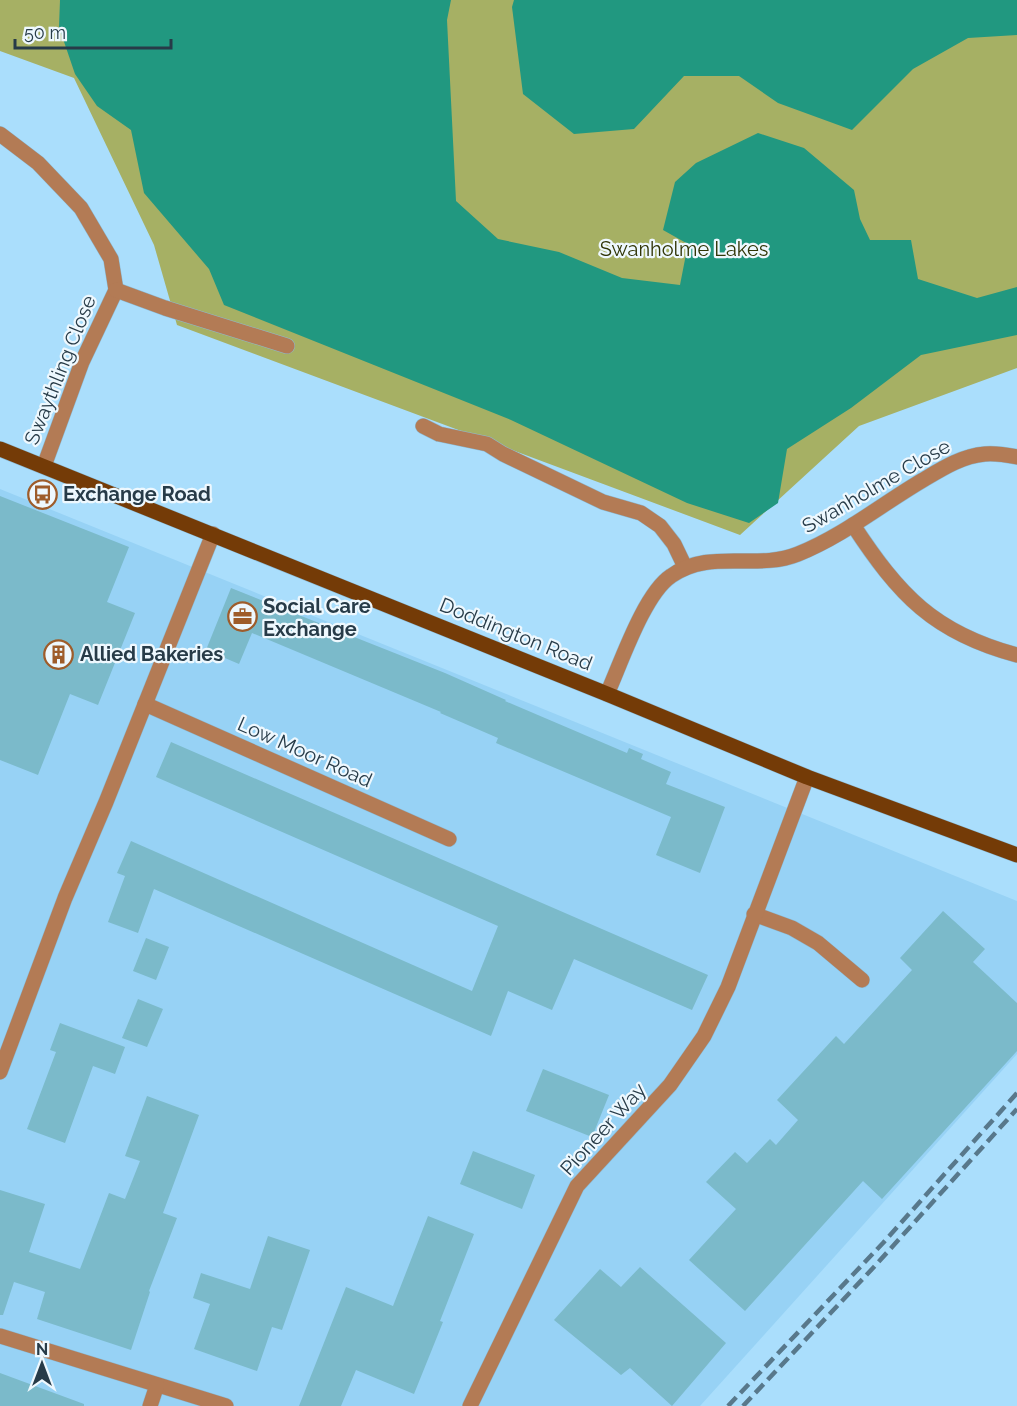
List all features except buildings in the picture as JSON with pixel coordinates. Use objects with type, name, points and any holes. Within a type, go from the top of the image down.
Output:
[{"type":"main road","name":"Doddington Road","points":[[0,449],[807,777],[1017,855]]},
{"type":"street","name":"Swaythling Close","points":[[0,134],[38,163],[81,208],[111,259],[116,290],[82,362],[44,466]]},
{"type":"street","name":"Swaythling Close","points":[[116,290],[165,308],[287,346]]},
{"type":"street","points":[[423,426],[439,434],[487,444],[603,502],[641,513],[660,526],[674,544],[685,567]]},
{"type":"street","name":"Swanholme Close","points":[[607,694],[657,587],[685,567],[704,561],[759,562],[798,554],[853,525],[889,500],[952,463],[986,453],[1017,457]]},
{"type":"street","points":[[853,525],[896,584],[923,610],[972,641],[1017,655]]},
{"type":"street","points":[[0,1072],[65,898],[213,534]]},
{"type":"street","name":"Low Moor Road","points":[[145,704],[449,839]]},
{"type":"street","name":"Pioneer Way","points":[[470,1406],[577,1186],[670,1086],[704,1036],[728,987],[807,777]]},
{"type":"street","points":[[754,914],[792,928],[818,943],[862,980]]},
{"type":"street","points":[[0,1336],[226,1406]]},
{"type":"street","points":[[150,1406],[157,1385]]},
{"type":"shaded area","points":[[60,0],[451,0],[447,20],[456,201],[498,239],[559,252],[622,278],[680,285],[688,244],[663,230],[675,182],[696,163],[758,133],[804,148],[854,190],[860,219],[870,240],[911,240],[918,279],[977,298],[1017,287],[1017,335],[921,355],[851,408],[787,449],[778,503],[749,523],[687,503],[511,420],[224,305],[209,269],[144,193],[131,130],[97,106],[75,74],[59,27]]},
{"type":"shaded area","points":[[514,0],[1017,0],[1017,35],[968,38],[913,69],[852,130],[778,103],[739,76],[684,76],[634,129],[574,134],[523,94],[512,7]]},
{"type":"shaded area","points":[[0,489],[1017,901],[1017,1054],[700,1406],[0,1406]]},
{"type":"green space","name":"Swanholme Lakes","points":[[0,0],[1017,0],[1017,368],[859,426],[740,535],[177,325],[154,245],[74,78],[0,51]]},
{"type":"railway","points":[[728,1406],[883,1243],[1017,1093]]},
{"type":"railway","points":[[743,1406],[873,1268],[1017,1109]]},
{"type":"place","name":"Exchange Road","points":[[42,494]]},
{"type":"place","name":"Social Care Exchange","points":[[242,617]]},
{"type":"place","name":"Allied Bakeries","points":[[59,654]]}]
